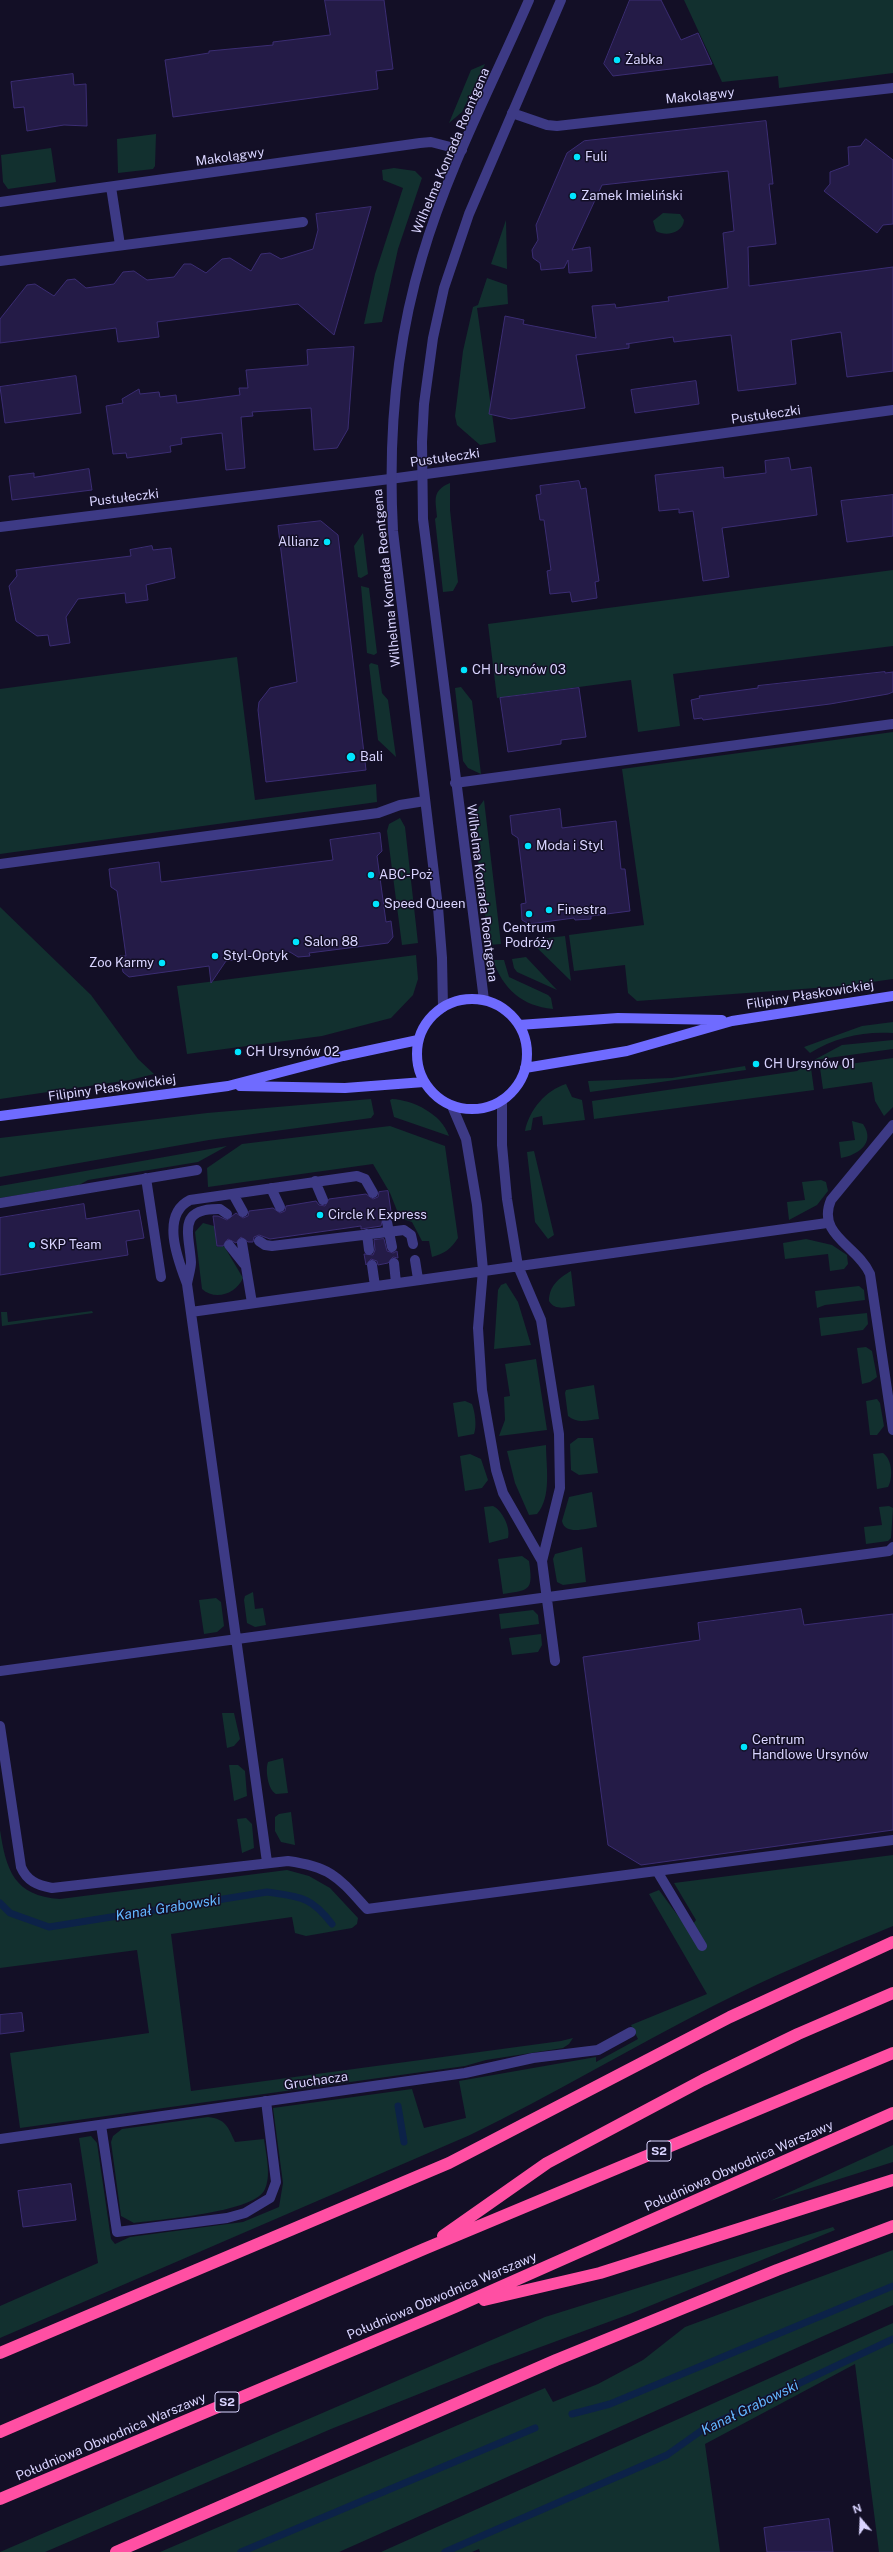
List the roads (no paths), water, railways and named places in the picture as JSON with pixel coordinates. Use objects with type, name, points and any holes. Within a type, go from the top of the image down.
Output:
[{"type":"highway","points":[[0,2353],[449,2164],[730,2017],[893,1942]]},
{"type":"highway","points":[[424,2249],[547,2163],[703,2080],[798,2034],[893,1993]]},
{"type":"highway","name":"S2","points":[[0,2432],[424,2249],[893,2053]]},
{"type":"highway","name":"Południowa Obwodnica Warszawy","points":[[0,2499],[455,2307],[893,2113]]},
{"type":"highway","points":[[455,2307],[600,2273],[893,2180]]},
{"type":"highway","points":[[116,2552],[556,2360],[777,2270],[893,2226]]},
{"type":"main road","name":"Filipiny Płaskowickiej","points":[[525,1068],[626,1051],[732,1021],[893,996]]},
{"type":"main road","points":[[484,1000],[498,1006],[509,1014],[519,1025],[526,1046],[525,1068],[516,1086],[502,1100],[478,1109],[452,1106],[436,1096],[424,1082],[418,1068],[416,1054],[418,1040],[423,1027],[443,1007],[458,1001],[484,1000]]},
{"type":"main road","name":"Filipiny Płaskowickiej","points":[[519,1025],[618,1018],[732,1021]]},
{"type":"main road","name":"Filipiny Płaskowickiej","points":[[0,1116],[228,1086],[343,1056],[418,1040]]},
{"type":"main road","name":"Filipiny Płaskowickiej","points":[[228,1086],[345,1088],[424,1082]]},
{"type":"street","name":"Wilhelma Konrada Roentgena","points":[[443,1007],[442,958],[393,531],[390,479],[395,383],[406,317],[422,255],[462,150],[529,0]]},
{"type":"street","name":"Wilhelma Konrada Roentgena","points":[[484,1000],[455,783],[427,554],[422,474],[426,378],[444,288],[469,214],[561,0]]},
{"type":"street","name":"Makolągwy","points":[[512,113],[547,125],[557,126],[893,88]]},
{"type":"street","name":"Makolągwy","points":[[0,202],[420,143],[431,142],[462,150]]},
{"type":"street","points":[[111,187],[120,245]]},
{"type":"street","points":[[0,261],[303,222]]},
{"type":"street","name":"Pustułeczki","points":[[0,527],[390,479],[893,410]]},
{"type":"street","points":[[455,783],[893,724]]},
{"type":"street","points":[[0,864],[378,813],[400,805],[425,801]]},
{"type":"street","points":[[502,1100],[503,1153],[518,1266],[541,1320],[559,1434],[560,1488],[542,1561],[555,1661]]},
{"type":"street","points":[[452,1106],[460,1123],[468,1151],[477,1205],[483,1270],[478,1328],[481,1375],[496,1470],[503,1493],[542,1561]]},
{"type":"street","points":[[893,1125],[831,1200],[827,1209],[827,1223],[832,1231],[863,1260],[870,1274],[893,1430]]},
{"type":"street","points":[[0,1203],[197,1170]]},
{"type":"street","points":[[267,1862],[187,1284],[178,1256],[173,1221],[179,1207],[190,1200],[315,1181],[357,1176],[365,1179],[373,1193]]},
{"type":"street","points":[[146,1178],[161,1277]]},
{"type":"street","points":[[315,1181],[323,1200]]},
{"type":"street","points":[[271,1188],[280,1207]]},
{"type":"street","points":[[233,1194],[243,1212]]},
{"type":"street","points":[[187,1284],[191,1263],[187,1236],[188,1222],[196,1214],[214,1213],[220,1209],[227,1214]]},
{"type":"street","points":[[191,1312],[827,1223]]},
{"type":"street","points":[[388,1227],[392,1247]]},
{"type":"street","points":[[259,1241],[266,1246],[297,1239],[337,1234],[367,1234],[388,1227],[407,1231],[411,1235],[413,1244]]},
{"type":"street","points":[[367,1234],[369,1250]]},
{"type":"street","points":[[242,1243],[252,1303]]},
{"type":"street","points":[[229,1245],[245,1265]]},
{"type":"street","points":[[415,1260],[418,1280]]},
{"type":"street","points":[[394,1263],[396,1283]]},
{"type":"street","points":[[372,1265],[375,1286]]},
{"type":"street","points":[[0,1671],[889,1551],[893,1547]]},
{"type":"street","points":[[0,1726],[21,1867],[25,1876],[36,1884],[52,1888],[288,1860],[306,1863],[340,1878],[368,1909],[893,1840]]},
{"type":"street","points":[[657,1871],[702,1946]]},
{"type":"street","name":"Gruchacza","points":[[0,2139],[465,2073],[533,2058],[598,2050],[631,2032]]},
{"type":"street","points":[[101,2125],[117,2232],[227,2218],[261,2205],[270,2198],[276,2182],[266,2101]]},
{"type":"waterway","name":"Kanał Grabowski","points":[[0,1903],[10,1913],[49,1927],[267,1892],[304,1899],[318,1908],[332,1924]]},
{"type":"waterway","name":"Kanał Grabowski","points":[[398,2106],[404,2142]]},
{"type":"waterway","points":[[572,2414],[610,2404],[893,2286]]},
{"type":"waterway","name":"Kanał Grabowski","points":[[445,2552],[667,2455],[705,2428],[893,2339]]},
{"type":"waterway","points":[[241,2552],[535,2428]]},
{"type":"place","name":"Żabka","points":[[617,60]]},
{"type":"place","name":"Fuli","points":[[577,157]]},
{"type":"place","name":"Zamek Imieliński","points":[[573,196]]},
{"type":"place","name":"Allianz","points":[[327,542]]},
{"type":"place","name":"CH Ursynów 03","points":[[464,670]]},
{"type":"place","name":"Bali","points":[[351,757]]},
{"type":"place","name":"Moda i Styl","points":[[528,846]]},
{"type":"place","name":"ABC-Poż","points":[[371,875]]},
{"type":"place","name":"Speed Queen","points":[[376,904]]},
{"type":"place","name":"Finestra","points":[[549,910]]},
{"type":"place","name":"Centrum Podróży","points":[[529,914]]},
{"type":"place","name":"Salon 88","points":[[296,942]]},
{"type":"place","name":"Styl-Optyk","points":[[215,956]]},
{"type":"place","name":"Zoo Karmy","points":[[162,963]]},
{"type":"place","name":"CH Ursynów 02","points":[[238,1052]]},
{"type":"place","name":"CH Ursynów 01","points":[[756,1064]]},
{"type":"place","name":"Circle K Express","points":[[320,1215]]},
{"type":"place","name":"SKP Team","points":[[32,1245]]},
{"type":"place","name":"Centrum Handlowe Ursynów","points":[[744,1747]]}]
